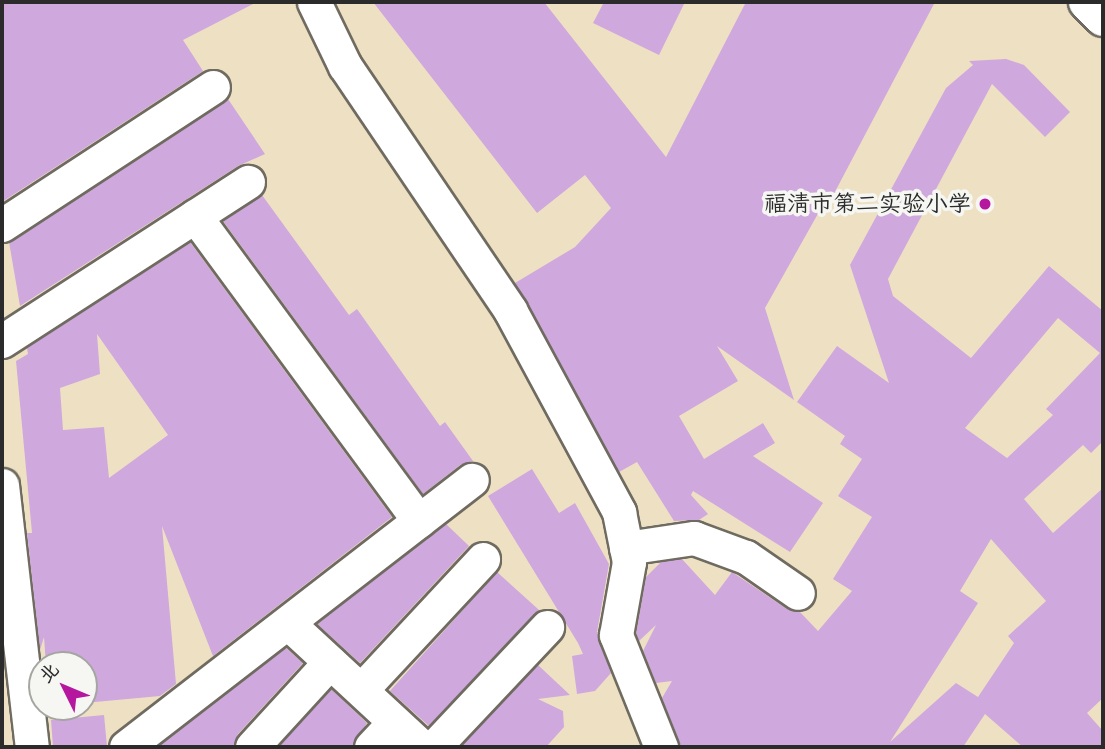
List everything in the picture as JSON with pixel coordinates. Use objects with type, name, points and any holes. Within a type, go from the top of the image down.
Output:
[{"type":"main road","points":[[1088,2],[1103,17]]},
{"type":"street","points":[[314,2],[345,66],[510,310],[619,512],[629,562],[617,635],[660,747]]},
{"type":"street","points":[[2,225],[213,87]]},
{"type":"street","points":[[2,341],[248,182]]},
{"type":"street","points":[[195,216],[419,521]]},
{"type":"street","points":[[126,747],[289,624],[472,480]]},
{"type":"street","points":[[2,485],[32,747]]},
{"type":"street","points":[[626,548],[694,538],[746,557],[798,593]]},
{"type":"street","points":[[361,690],[483,559]]},
{"type":"street","points":[[289,624],[422,747]]},
{"type":"street","points":[[434,747],[547,627]]},
{"type":"street","points":[[252,747],[330,663]]},
{"type":"street","points":[[371,747],[394,722]]},
{"type":"building","points":[[2,2],[257,2],[183,40],[203,71],[2,202]]},
{"type":"building","points":[[373,2],[544,2],[666,157],[746,2],[935,2],[828,205],[824,203],[765,308],[794,400],[717,346],[738,381],[679,416],[704,459],[763,423],[775,443],[753,456],[823,503],[790,552],[693,491],[691,495],[708,514],[699,520],[674,521],[637,462],[619,472],[515,283],[575,247],[611,208],[585,175],[537,213]]},
{"type":"building","points":[[604,2],[685,2],[659,55],[593,23]]},
{"type":"building","points":[[1006,59],[1024,65],[1070,112],[1045,137],[992,84],[888,279],[893,296],[971,358],[1049,266],[1103,311],[1103,441],[1091,453],[1083,445],[1024,499],[1053,533],[1103,488],[1103,698],[1087,713],[1103,731],[1103,747],[1023,747],[985,714],[963,747],[680,747],[662,698],[672,681],[656,683],[643,651],[656,625],[639,641],[636,633],[646,577],[661,562],[682,559],[715,595],[732,572],[787,609],[800,612],[818,631],[852,591],[833,579],[872,517],[838,496],[862,459],[840,444],[845,436],[797,402],[837,346],[889,383],[850,265],[946,88],[973,65],[969,61]],"holes":[[[1058,318],[1100,353],[1046,409],[1053,415],[1007,458],[965,428]],[[991,539],[1046,601],[1008,636],[1014,643],[978,697],[956,683],[890,742],[978,603],[960,591]]]},
{"type":"building","points":[[228,99],[265,154],[238,166],[20,306],[9,242]]},
{"type":"building","points":[[262,195],[349,315],[357,309],[440,426],[445,422],[473,461],[460,465],[423,494],[223,221]]},
{"type":"building","points":[[190,242],[392,517],[213,656],[162,526],[176,684],[160,696],[98,702],[98,651],[45,651],[44,637],[40,650],[27,533],[32,533],[16,361],[28,354],[27,348]],"holes":[[[97,334],[168,435],[109,478],[104,427],[63,430],[60,388],[100,374]]]},
{"type":"building","points":[[532,469],[559,513],[575,503],[609,564],[597,632],[611,673],[595,691],[577,694],[572,656],[583,654],[488,496]]},
{"type":"building","points":[[446,524],[469,546],[360,663],[317,624]]},
{"type":"building","points":[[497,572],[539,610],[432,729],[390,691]]},
{"type":"building","points":[[286,648],[303,663],[238,734],[233,747],[157,747]]},
{"type":"building","points":[[538,665],[570,695],[538,699],[563,711],[564,727],[546,747],[460,747]]},
{"type":"building","points":[[331,689],[367,723],[352,747],[278,747]]},
{"type":"building","points":[[104,715],[107,747],[53,747],[51,721],[98,721],[98,716]]},
{"type":"place","name":"福清市第二实验小学","points":[[985,204]]}]
